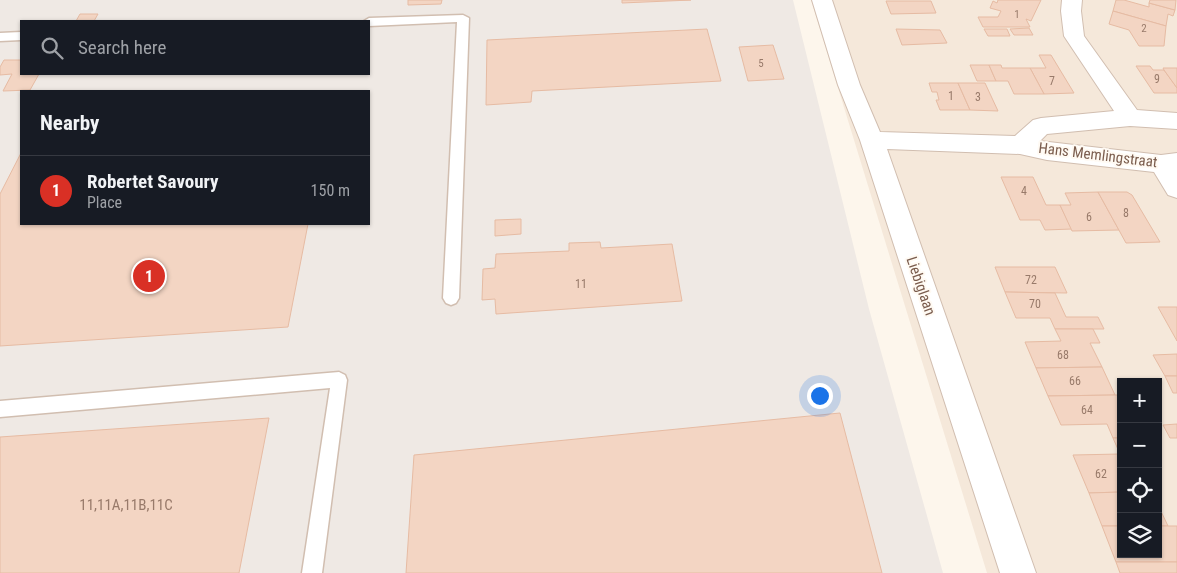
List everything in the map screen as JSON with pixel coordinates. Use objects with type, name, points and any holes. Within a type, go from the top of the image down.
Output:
[{"type":"street","name":"Liebiglaan","points":[[822,0],[849,85],[872,140],[1018,573]]},
{"type":"street","points":[[1072,0],[1071,11],[1074,36],[1130,118]]},
{"type":"street","name":"Hans Memlingstraat","points":[[1020,145],[1041,126],[1130,118],[1177,121]]},
{"type":"street","name":"Hans Memlingstraat","points":[[872,140],[1020,145],[1046,151],[1169,163]]},
{"type":"street","points":[[1169,163],[1177,188]]},
{"type":"lane","points":[[370,22],[462,18],[451,298]]},
{"type":"lane","points":[[0,37],[20,36]]},
{"type":"lane","points":[[0,409],[339,380],[312,573]]},
{"type":"shaded area","points":[[0,0],[793,0],[869,309],[943,573],[0,573]]},
{"type":"shaded area","points":[[811,0],[1177,0],[1177,573],[987,573]]},
{"type":"building","points":[[408,0],[442,0],[441,4],[408,5]]},
{"type":"building","points":[[622,0],[691,0],[622,3]]},
{"type":"building","points":[[998,0],[1041,0],[1031,21],[1026,19],[1030,27],[983,27],[978,17],[998,17],[1001,11],[990,8],[993,1],[997,3]]},
{"type":"building","points":[[1116,0],[1124,0],[1149,7],[1149,3],[1175,10],[1173,16],[1168,14],[1166,26],[1113,11]]},
{"type":"building","points":[[1150,0],[1176,0],[1175,10],[1149,3]]},
{"type":"building","points":[[886,1],[931,1],[936,13],[891,14]]},
{"type":"building","points":[[1113,11],[1166,26],[1164,46],[1139,46],[1129,30],[1109,24]]},
{"type":"building","points":[[80,14],[98,14],[95,20],[77,20]]},
{"type":"building","points":[[1029,28],[1033,35],[1014,35],[1010,29]]},
{"type":"building","points":[[707,29],[721,81],[532,91],[531,102],[486,105],[487,40]]},
{"type":"building","points":[[896,29],[940,30],[947,43],[902,45]]},
{"type":"building","points":[[984,29],[1007,29],[1010,36],[988,36]]},
{"type":"building","points":[[773,45],[784,79],[748,81],[739,47]]},
{"type":"building","points":[[1039,55],[1051,55],[1074,93],[1044,94],[1030,68],[1046,68]]},
{"type":"building","points":[[4,60],[20,60],[20,75],[38,75],[30,90],[3,91],[12,74],[0,75],[0,67]]},
{"type":"building","points":[[970,65],[989,65],[996,81],[977,81]]},
{"type":"building","points":[[989,65],[1001,65],[1002,68],[1030,68],[1044,94],[1014,94],[1008,81],[996,81]]},
{"type":"building","points":[[1136,66],[1150,66],[1153,70],[1164,70],[1177,88],[1177,93],[1154,93]]},
{"type":"building","points":[[1163,68],[1177,68],[1177,88],[1164,70]]},
{"type":"building","points":[[929,83],[958,83],[970,110],[940,110],[936,100],[939,100],[937,92],[932,92]]},
{"type":"building","points":[[958,83],[985,83],[998,111],[970,110]]},
{"type":"building","points":[[20,155],[20,225],[308,225],[288,327],[0,346],[0,194]]},
{"type":"building","points":[[1001,177],[1033,177],[1046,205],[1060,205],[1072,229],[1045,230],[1040,220],[1020,220]]},
{"type":"building","points":[[1098,192],[1119,230],[1072,231],[1060,205],[1071,205],[1065,193]]},
{"type":"building","points":[[1098,192],[1127,192],[1132,195],[1160,242],[1126,243]]},
{"type":"building","points":[[521,219],[521,234],[495,236],[495,220]]},
{"type":"building","points":[[600,242],[601,248],[672,244],[682,301],[496,314],[495,299],[482,300],[483,269],[495,268],[496,254],[569,251],[569,243]]},
{"type":"building","points":[[995,267],[1055,267],[1067,293],[1005,292]]},
{"type":"building","points":[[1005,292],[1055,293],[1066,317],[1098,317],[1104,329],[1055,329],[1050,318],[1016,318]]},
{"type":"building","points":[[1158,307],[1177,307],[1177,341]]},
{"type":"building","points":[[1055,329],[1093,329],[1100,343],[1090,343],[1102,367],[1036,368],[1025,342],[1061,341]]},
{"type":"building","points":[[1177,354],[1177,376],[1165,376],[1153,355]]},
{"type":"building","points":[[1102,367],[1115,395],[1048,396],[1036,368]]},
{"type":"building","points":[[1165,376],[1177,376],[1177,393],[1173,393]]},
{"type":"building","points":[[1117,395],[1117,438],[1113,438],[1107,424],[1061,425],[1048,396]]},
{"type":"building","points":[[840,413],[882,573],[406,573],[414,455]]},
{"type":"building","points":[[269,418],[239,573],[0,573],[0,437]]},
{"type":"building","points":[[1177,424],[1177,438],[1170,438],[1163,425]]},
{"type":"building","points":[[1113,438],[1117,438],[1117,447]]},
{"type":"building","points":[[1117,454],[1117,492],[1089,493],[1073,455]]},
{"type":"building","points":[[1117,492],[1117,526],[1102,526],[1089,493]]},
{"type":"building","points":[[1162,513],[1168,526],[1162,526]]},
{"type":"building","points":[[1102,526],[1117,526],[1117,558],[1162,558],[1162,526],[1177,526],[1177,562],[1116,562]]},
{"type":"building","points":[[1116,562],[1177,562],[1177,573],[1120,573]]},
{"type":"place","name":"Robertet Savoury","points":[[149,276]]}]
